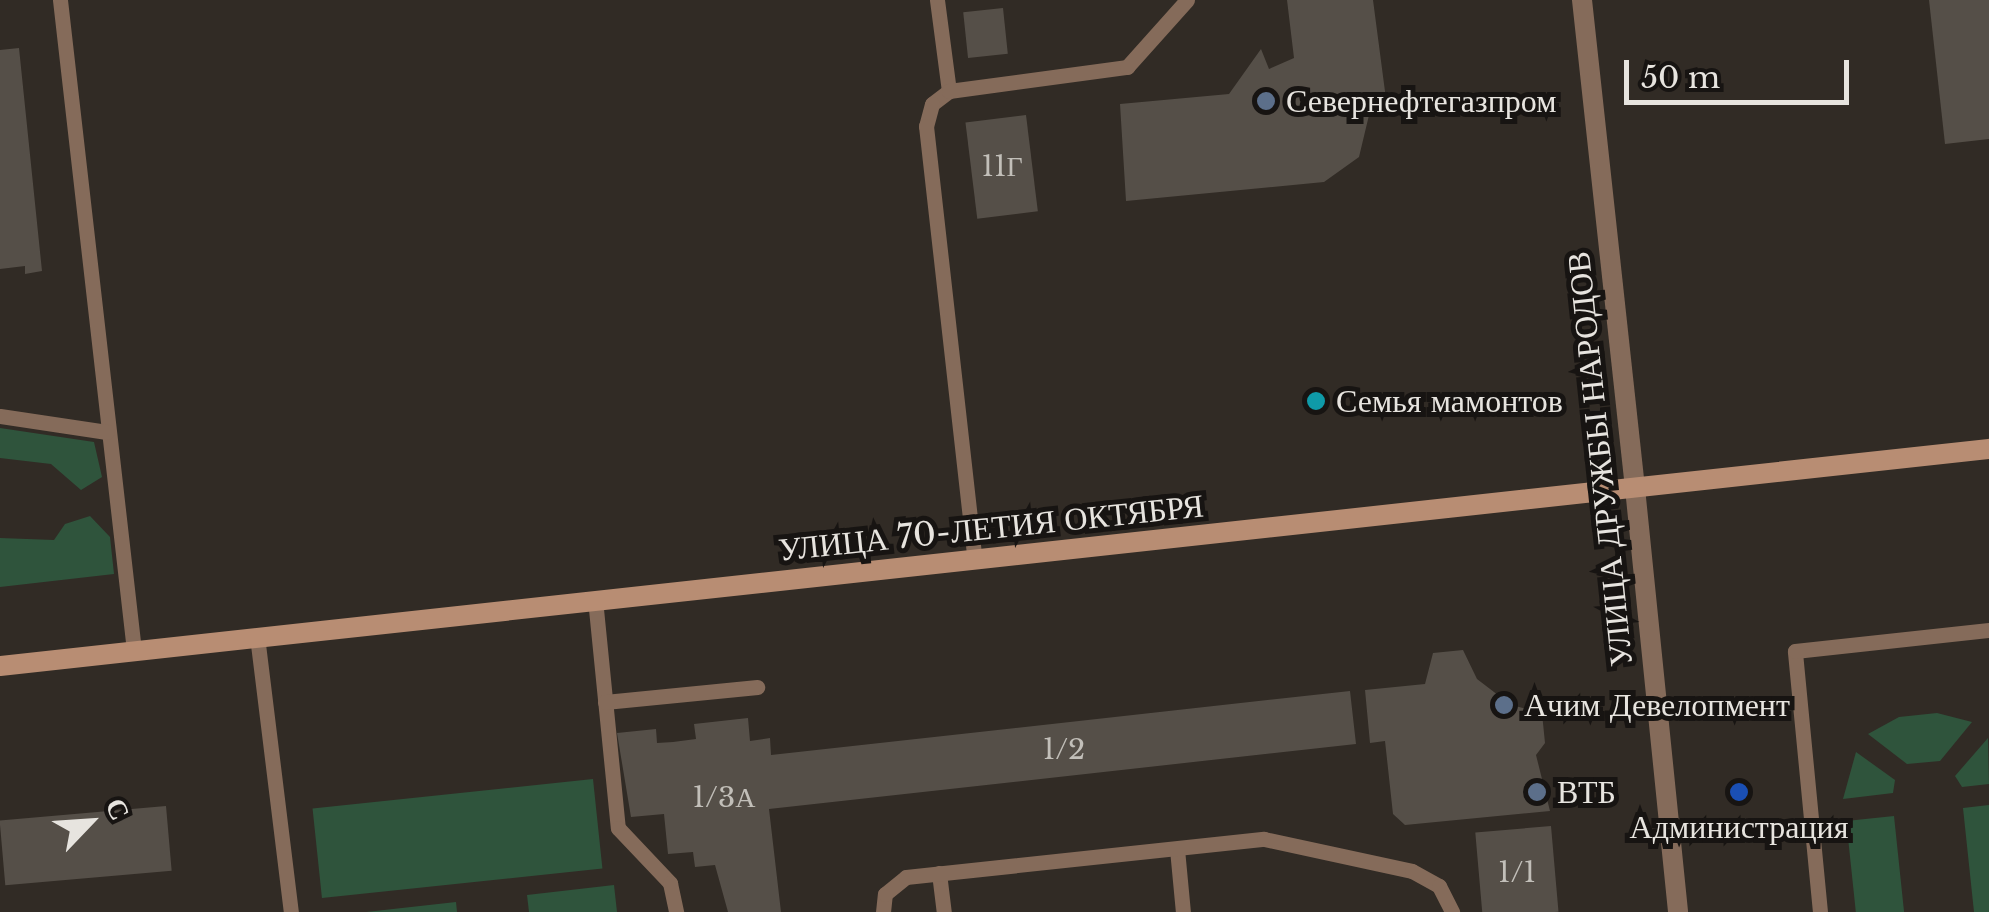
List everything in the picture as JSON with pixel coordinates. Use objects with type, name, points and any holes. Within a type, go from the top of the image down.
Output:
[{"type":"main road","name":"УЛИЦА 70-ЛЕТИЯ ОКТЯБРЯ","points":[[0,666],[1989,449]]},
{"type":"street","name":"УЛИЦА ДРУЖБЫ НАРОДОВ","points":[[1582,0],[1678,912]]},
{"type":"lane","points":[[60,0],[134,651]]},
{"type":"lane","points":[[937,0],[949,90]]},
{"type":"lane","points":[[975,560],[926,126],[932,104],[949,90],[1126,66],[1188,0]]},
{"type":"lane","points":[[0,416],[107,432]]},
{"type":"lane","points":[[595,599],[618,828],[670,883],[676,912]]},
{"type":"lane","points":[[1820,912],[1795,651],[1989,630]]},
{"type":"lane","points":[[257,636],[291,912]]},
{"type":"lane","points":[[606,702],[758,687]]},
{"type":"lane","points":[[884,912],[892,883],[939,873],[1284,840],[1412,870],[1438,886],[1452,912]]},
{"type":"lane","points":[[1177,849],[1184,912]]},
{"type":"lane","points":[[939,873],[944,912]]},
{"type":"green space","points":[[0,428],[94,442],[102,477],[81,490],[51,464],[0,458]]},
{"type":"green space","points":[[90,516],[110,537],[114,574],[0,587],[0,538],[54,540],[65,524]]},
{"type":"green space","points":[[1937,713],[1972,722],[1940,761],[1907,764],[1868,734],[1899,717]]},
{"type":"green space","points":[[1988,738],[1989,784],[1962,787],[1955,776]]},
{"type":"green space","points":[[1856,752],[1895,780],[1893,793],[1843,799]]},
{"type":"green space","points":[[593,779],[602,869],[322,898],[313,808]]},
{"type":"green space","points":[[1989,805],[1989,912],[1974,912],[1963,808]]},
{"type":"green space","points":[[1894,816],[1904,912],[1856,912],[1846,821]]},
{"type":"green space","points":[[614,885],[617,912],[529,912],[527,895]]},
{"type":"green space","points":[[456,902],[457,912],[366,912]]},
{"type":"building","name":"Севернефтегазпром","points":[[1287,0],[1373,0],[1386,99],[1370,111],[1359,157],[1324,182],[1126,201],[1120,104],[1229,94],[1261,49],[1269,69],[1294,58]]},
{"type":"building","points":[[1929,0],[1989,0],[1989,139],[1945,144]]},
{"type":"building","points":[[1003,8],[1008,54],[968,58],[963,12]]},
{"type":"building","points":[[19,48],[42,271],[25,274],[25,266],[0,269],[0,50]]},
{"type":"building","points":[[1026,115],[1038,211],[977,219],[965,122]]},
{"type":"building","points":[[1463,650],[1477,679],[1511,705],[1542,713],[1545,743],[1536,755],[1550,811],[1405,825],[1393,814],[1385,741],[1370,743],[1365,690],[1425,684],[1433,653]]},
{"type":"building","points":[[1350,691],[1356,744],[769,809],[781,912],[728,912],[715,865],[695,867],[693,852],[668,854],[664,814],[631,817],[617,733],[656,729],[657,743],[673,742],[696,739],[694,724],[748,718],[750,741],[770,738],[771,755]]},
{"type":"building","points":[[166,806],[172,871],[5,885],[0,821]]},
{"type":"building","points":[[1551,826],[1558,912],[1482,912],[1475,833]]},
{"type":"place","name":"Севернефтегазпром","points":[[1266,101]]},
{"type":"place","name":"Семья мамонтов","points":[[1316,401]]},
{"type":"place","name":"Ачим Девелопмент","points":[[1504,705]]},
{"type":"place","name":"ВТБ","points":[[1537,792]]},
{"type":"place","name":"Администрация","points":[[1739,792]]}]
